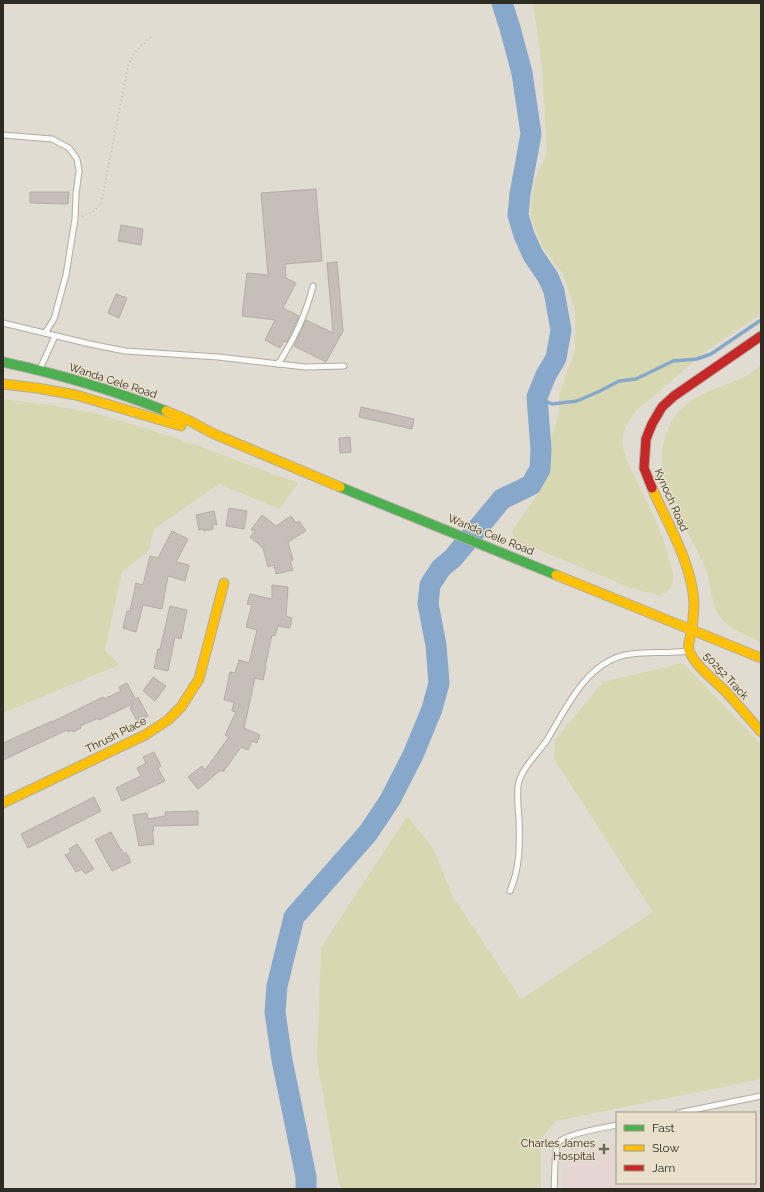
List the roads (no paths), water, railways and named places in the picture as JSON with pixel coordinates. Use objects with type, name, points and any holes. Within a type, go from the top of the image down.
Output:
[{"type":"street","name":"Kynoch Road","points":[[692,630],[693,589],[688,569],[679,546],[644,468],[646,439],[652,424],[662,407],[674,396],[761,336]]},
{"type":"street","name":"Wanda Cele Road","points":[[6,360],[18,365],[40,369],[123,394],[389,507],[761,658]]},
{"type":"street","name":"Wanda Cele Road","points":[[3,384],[76,395],[212,433]]},
{"type":"street","name":"Thrush Place","points":[[3,803],[145,735],[168,720],[181,707],[199,679],[224,583]]},
{"type":"street","name":"50252 Track","points":[[692,630],[689,642],[689,651],[699,667],[726,692],[761,732]]},
{"type":"lane","points":[[3,135],[52,139],[69,148],[77,159],[79,171],[75,218],[66,275],[54,318],[44,333]]},
{"type":"lane","points":[[278,364],[300,325],[308,306],[313,286]]},
{"type":"lane","points":[[3,323],[125,351],[218,357],[305,367],[344,366]]},
{"type":"lane","points":[[40,369],[55,336]]},
{"type":"lane","points":[[510,891],[515,881],[519,855],[517,799],[520,779],[545,744],[579,688],[603,665],[625,655],[689,651]]},
{"type":"lane","points":[[683,1112],[761,1096]]},
{"type":"lane","points":[[554,1189],[557,1146],[561,1140],[576,1134],[616,1125]]},
{"type":"waterway","points":[[306,1189],[306,1177],[282,1060],[275,1012],[277,986],[294,917],[368,833],[390,800],[413,755],[432,709],[439,683],[436,645],[428,604],[430,585],[441,568],[453,558],[502,499],[531,485],[540,469],[541,449],[537,397],[546,375],[556,358],[561,330],[554,291],[548,277],[533,255],[524,235],[518,215],[520,194],[531,134],[522,73],[502,3]]},
{"type":"waterway","points":[[537,397],[552,404],[577,401],[619,381],[636,379],[673,361],[697,359],[711,354],[761,320]]},
{"type":"place","name":"Charles James Hospital","points":[[604,1149]]}]
